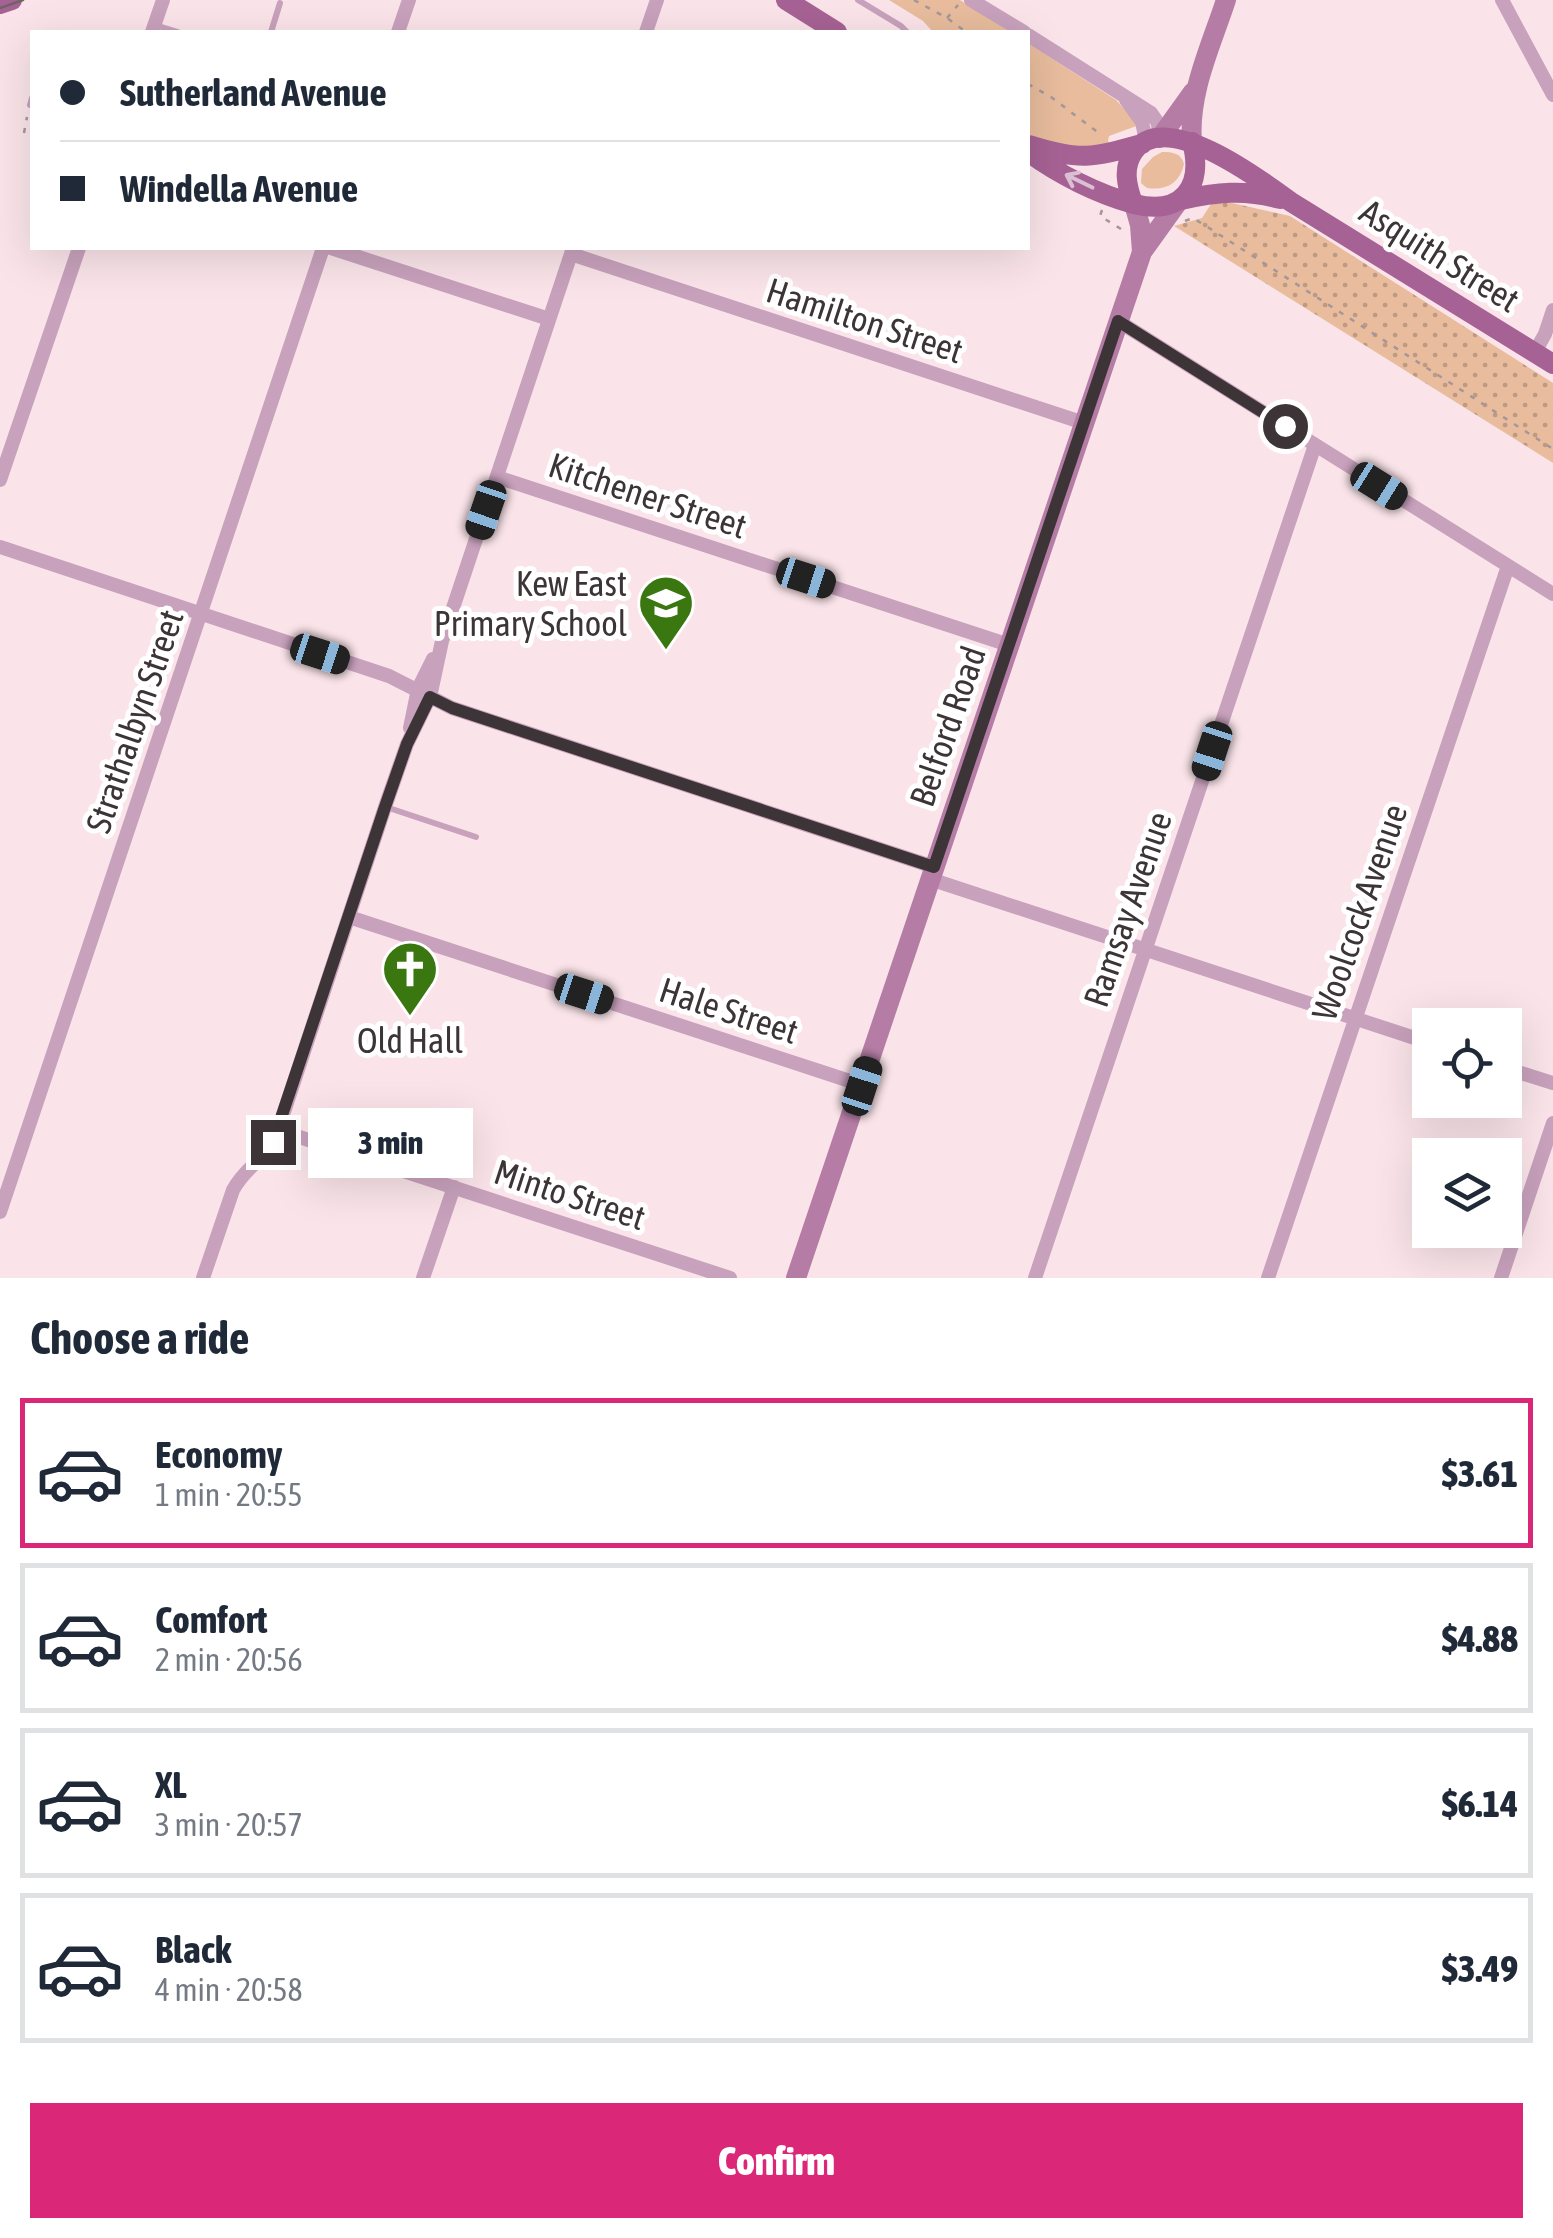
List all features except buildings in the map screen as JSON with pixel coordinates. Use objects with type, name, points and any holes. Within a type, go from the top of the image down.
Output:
[{"type":"main road","points":[[0,4],[12,0]]},
{"type":"main road","points":[[786,0],[834,30]]},
{"type":"main road","points":[[1030,148],[1092,157],[1175,137],[1192,142],[1196,176],[1179,201],[1153,206],[1133,204],[1082,183],[1030,149]]},
{"type":"main road","points":[[1133,204],[1126,182],[1127,169],[1134,151],[1152,140]]},
{"type":"main road","name":"Asquith Street","points":[[1192,142],[1262,180],[1291,202],[1553,364]]},
{"type":"main road","name":"Asquith Street","points":[[1179,201],[1232,191],[1291,202]]},
{"type":"street","points":[[153,29],[163,0]]},
{"type":"street","points":[[399,30],[409,0]]},
{"type":"street","points":[[647,30],[657,0]]},
{"type":"street","points":[[971,0],[1020,30]]},
{"type":"street","points":[[1192,142],[1193,106],[1226,0]]},
{"type":"street","points":[[1502,0],[1553,96]]},
{"type":"street","points":[[1030,37],[1151,112],[1158,123],[1152,140]]},
{"type":"street","points":[[1152,140],[1199,82]]},
{"type":"street","name":"Belford Road","points":[[796,1278],[1142,252],[1179,201]]},
{"type":"street","name":"Belford Road","points":[[1133,204],[1142,252]]},
{"type":"street","points":[[0,480],[78,250]]},
{"type":"street","name":"Strathalbyn Street","points":[[0,1212],[322,250]]},
{"type":"street","points":[[337,250],[549,320]]},
{"type":"street","points":[[204,1278],[237,1182],[269,1150],[278,1130],[572,251]]},
{"type":"street","name":"Hamilton Street","points":[[572,251],[1084,424]]},
{"type":"street","points":[[1534,352],[1553,310]]},
{"type":"street","points":[[1118,321],[1553,594]]},
{"type":"street","name":"Ramsay Avenue","points":[[1035,1278],[1314,445]]},
{"type":"street","name":"Kitchener Street","points":[[497,477],[1008,646]]},
{"type":"street","points":[[0,547],[389,676],[467,713],[1146,950],[1412,1037]]},
{"type":"street","name":"Woolcock Avenue","points":[[1268,1278],[1508,566]]},
{"type":"street","name":"Hale Street","points":[[349,917],[862,1086]]},
{"type":"street","points":[[1522,1073],[1553,1083]]},
{"type":"street","points":[[1500,1278],[1553,1123]]},
{"type":"street","name":"Minto Street","points":[[278,1130],[730,1278]]},
{"type":"street","points":[[423,1278],[454,1187]]},
{"type":"lane","points":[[858,0],[905,30]]},
{"type":"lane","points":[[272,30],[280,3]]},
{"type":"lane","points":[[385,807],[476,837]]},
{"type":"path","points":[[914,0],[963,30]]},
{"type":"path","points":[[947,18],[962,0]]},
{"type":"path","points":[[24,133],[30,106]]},
{"type":"path","points":[[1193,218],[1553,449]]},
{"type":"shaded area","points":[[889,0],[960,0],[1008,30],[931,30]]},
{"type":"shaded area","points":[[1030,44],[1116,100],[1139,125],[1109,136],[1110,145],[1057,145],[1030,135]]},
{"type":"shaded area","points":[[1162,152],[1179,155],[1184,164],[1182,171],[1171,184],[1147,188],[1141,183],[1142,169]]},
{"type":"shaded area","points":[[1213,201],[1290,216],[1553,383],[1553,463],[1174,226],[1202,218]]},
{"type":"tram line","points":[[0,8],[23,0]]},
{"type":"place","name":"Kew East Primary School","points":[[666,652]]},
{"type":"place","name":"Old Hall","points":[[410,1018]]},
{"type":"route","points":[[273,1142],[407,744],[430,697],[452,708],[934,867],[1118,321],[1285,426]]}]
